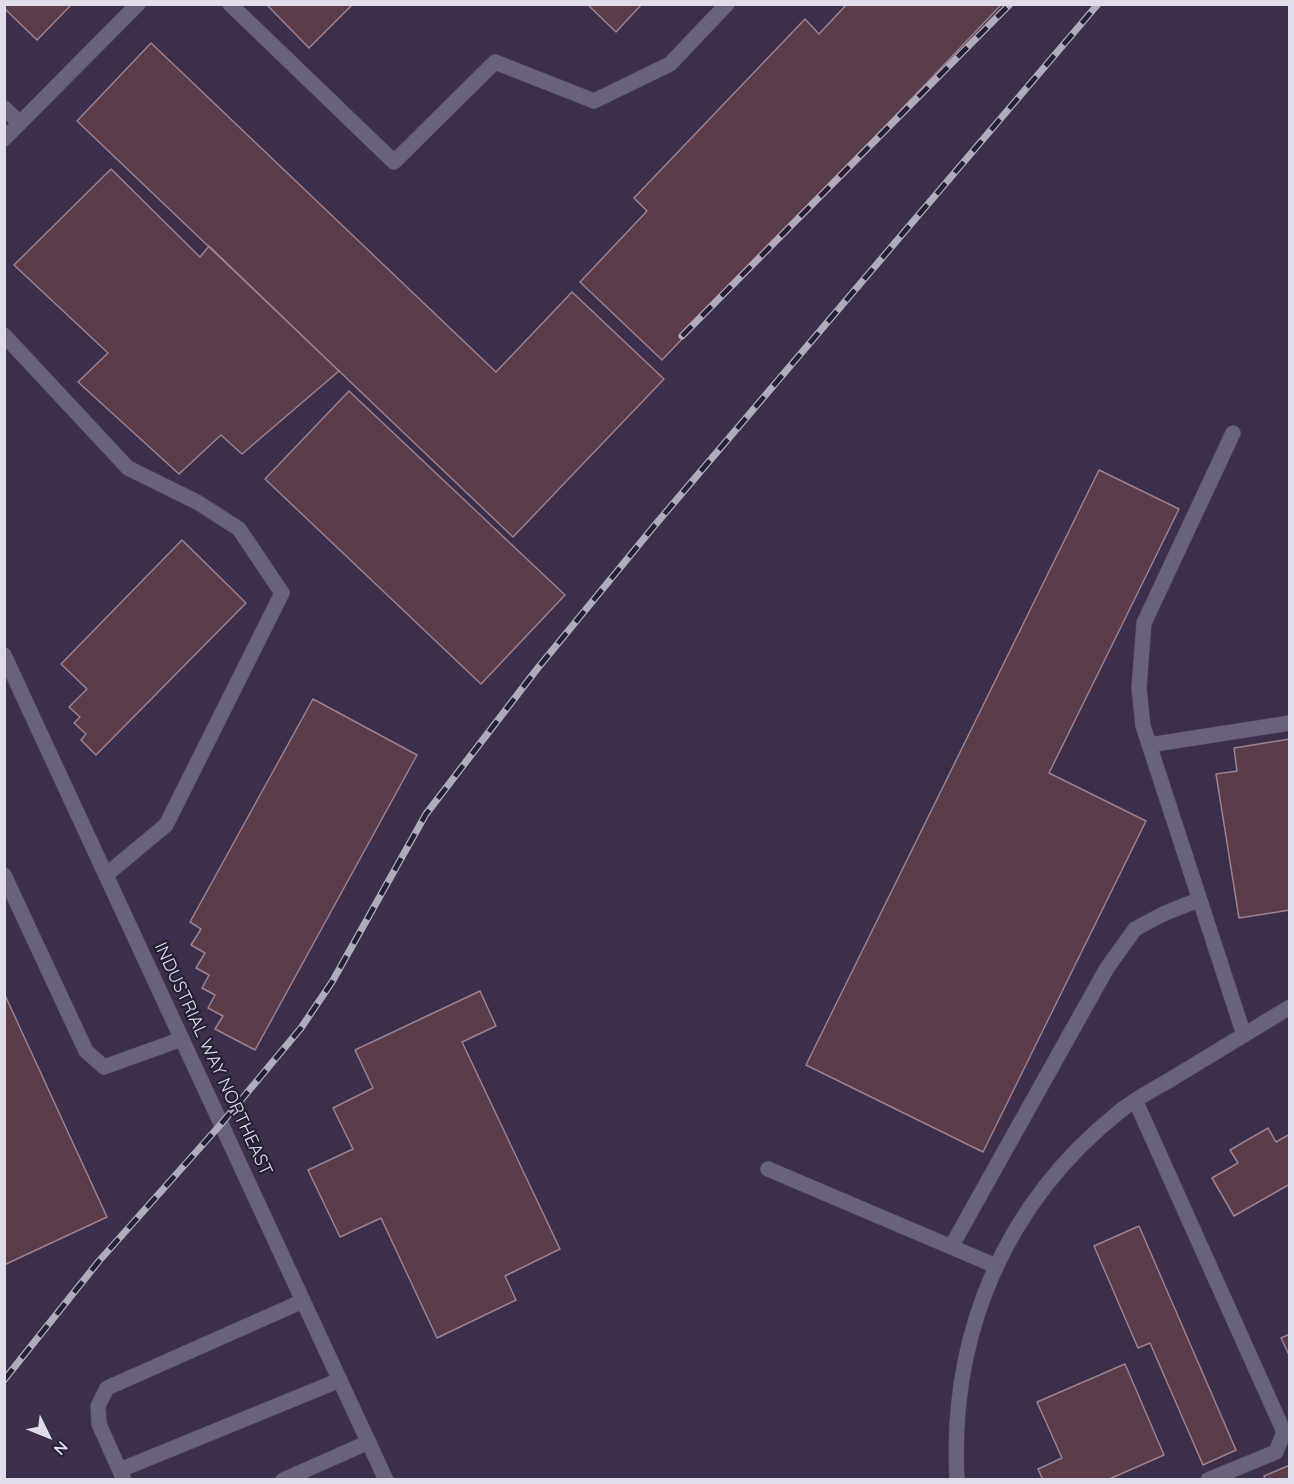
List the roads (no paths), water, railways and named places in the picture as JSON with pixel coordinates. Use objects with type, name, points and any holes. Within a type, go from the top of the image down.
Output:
[{"type":"street","points":[[4,139],[138,4]]},
{"type":"street","points":[[230,4],[394,162],[495,62],[594,101],[670,64],[727,4]]},
{"type":"street","points":[[4,108],[20,123]]},
{"type":"street","points":[[4,335],[128,468],[197,502],[239,529],[282,594],[166,825],[106,874]]},
{"type":"street","points":[[1233,433],[1144,623],[1139,688],[1143,726],[1244,1035]]},
{"type":"street","name":"INDUSTRIAL WAY NORTHEAST","points":[[4,655],[386,1479]]},
{"type":"street","points":[[1149,745],[1290,723]]},
{"type":"street","points":[[4,875],[86,1051],[104,1067],[182,1039]]},
{"type":"street","points":[[951,1247],[1114,958],[1135,929],[1163,914],[1198,900]]},
{"type":"street","points":[[957,1479],[955,1434],[961,1378],[987,1282],[1043,1186],[1083,1143],[1136,1102],[1290,1007]]},
{"type":"street","points":[[1136,1102],[1284,1432],[1276,1452],[1208,1479]]},
{"type":"street","points":[[768,1169],[996,1266]]},
{"type":"street","points":[[303,1301],[107,1388],[98,1406],[99,1424],[122,1475],[340,1380]]},
{"type":"street","points":[[283,1479],[369,1442]]},
{"type":"railway","points":[[682,336],[1010,4]]},
{"type":"railway","points":[[4,1380],[99,1261],[221,1124],[301,1028],[332,982],[426,814],[537,669],[655,525],[1098,4]]}]
